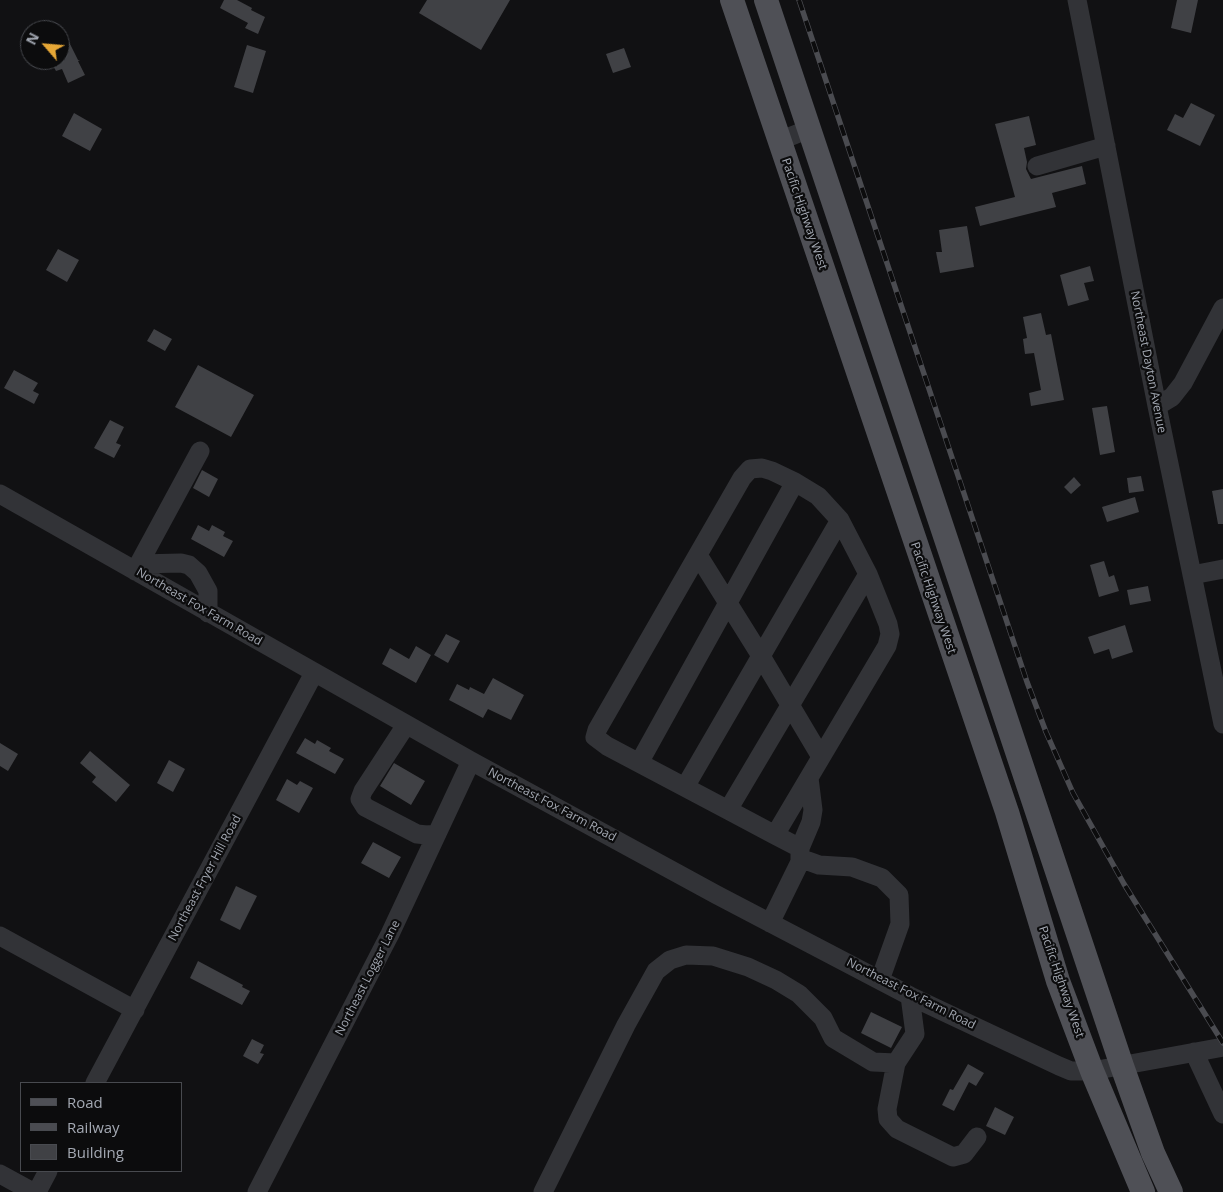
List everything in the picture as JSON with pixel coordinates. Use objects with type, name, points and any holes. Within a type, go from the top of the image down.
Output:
[{"type":"main road","name":"Pacific Highway West","points":[[732,0],[1007,812],[1058,981],[1092,1071],[1143,1192]]},
{"type":"main road","points":[[766,0],[1122,1066],[1153,1153],[1171,1192]]},
{"type":"street","name":"Northeast Dayton Avenue","points":[[1077,0],[1157,406],[1222,719]]},
{"type":"street","points":[[779,141],[809,130]]},
{"type":"street","points":[[1038,166],[1106,146]]},
{"type":"street","points":[[1157,406],[1172,397],[1183,383],[1223,308]]},
{"type":"street","points":[[137,568],[200,451]]},
{"type":"street","points":[[775,835],[888,646],[890,634],[888,624],[868,574],[840,520],[818,496],[795,482],[762,468],[750,469],[742,478],[597,730],[595,737],[607,746],[775,835],[808,861],[819,865],[852,867],[882,878],[899,895],[900,924],[880,980]]},
{"type":"street","points":[[639,763],[795,482]]},
{"type":"street","name":"Northeast Fox Farm Road","points":[[0,494],[137,568],[208,613],[471,761],[770,923],[910,996],[1071,1070],[1092,1071],[1122,1066]]},
{"type":"street","points":[[685,787],[840,520]]},
{"type":"street","points":[[698,555],[761,656],[821,758]]},
{"type":"street","points":[[137,568],[181,563],[189,565],[198,573],[208,591],[208,613]]},
{"type":"street","points":[[1192,575],[1223,569]]},
{"type":"street","points":[[728,810],[868,574]]},
{"type":"street","name":"Northeast Fryer Hill Road","points":[[96,1082],[314,672]]},
{"type":"street","points":[[406,725],[363,791],[360,800],[365,808],[417,834],[438,834]]},
{"type":"street","name":"Northeast Logger Lane","points":[[257,1192],[344,1027],[406,903],[471,761]]},
{"type":"street","points":[[770,923],[800,855],[811,822],[813,810],[809,778]]},
{"type":"street","points":[[0,936],[135,1010]]},
{"type":"street","points":[[543,1192],[626,1025],[656,971],[670,960],[686,955],[713,956],[748,966],[799,994],[823,1018],[833,1038],[873,1062],[896,1063]]},
{"type":"street","points":[[910,996],[915,1034],[896,1063],[887,1109],[888,1119],[897,1129],[953,1157],[964,1154],[976,1137]]},
{"type":"street","points":[[1122,1066],[1223,1048]]},
{"type":"street","points":[[1194,1052],[1223,1114]]},
{"type":"street","points":[[37,1192],[47,1172]]},
{"type":"street","points":[[0,1174],[33,1192]]},
{"type":"building","points":[[224,0],[237,0],[265,17],[258,34],[245,28],[248,23],[220,8]]},
{"type":"building","points":[[427,0],[510,0],[481,50],[419,13]]},
{"type":"building","points":[[1177,0],[1198,0],[1191,33],[1171,28]]},
{"type":"building","points":[[70,44],[78,60],[80,60],[78,61],[85,75],[68,83],[62,70],[70,70]]},
{"type":"building","points":[[247,45],[266,51],[253,93],[234,87]]},
{"type":"building","points":[[624,48],[631,67],[613,73],[606,54]]},
{"type":"building","points":[[1191,103],[1215,115],[1200,146],[1167,130],[1175,114],[1183,118]]},
{"type":"building","points":[[74,113],[102,129],[90,151],[62,136]]},
{"type":"building","points":[[1029,116],[1036,145],[1024,148],[1027,162],[1026,169],[1031,179],[1082,166],[1086,184],[1052,193],[1056,207],[980,226],[975,207],[1015,197],[995,124]]},
{"type":"building","points":[[967,226],[974,267],[940,273],[936,252],[942,252],[939,230]]},
{"type":"building","points":[[58,249],[79,260],[67,282],[46,270]]},
{"type":"building","points":[[1090,266],[1094,281],[1084,283],[1089,300],[1068,306],[1060,275]]},
{"type":"building","points":[[1041,313],[1046,335],[1051,334],[1064,400],[1031,406],[1029,393],[1041,390],[1034,353],[1025,354],[1023,339],[1027,338],[1023,317]]},
{"type":"building","points":[[154,329],[172,339],[165,351],[147,341]]},
{"type":"building","points":[[198,365],[254,395],[231,437],[175,407]]},
{"type":"building","points":[[14,370],[38,383],[33,391],[39,394],[34,404],[4,388]]},
{"type":"building","points":[[1107,406],[1115,452],[1100,455],[1092,408]]},
{"type":"building","points":[[110,420],[124,427],[116,443],[121,445],[114,458],[94,448]]},
{"type":"building","points":[[202,470],[218,479],[209,497],[193,488]]},
{"type":"building","points":[[1141,476],[1144,491],[1129,493],[1127,478]]},
{"type":"building","points":[[1074,477],[1081,485],[1071,494],[1064,487]]},
{"type":"building","points":[[1223,489],[1223,524],[1218,524],[1212,491]]},
{"type":"building","points":[[1135,497],[1139,512],[1107,522],[1102,507]]},
{"type":"building","points":[[198,525],[209,531],[212,525],[225,532],[223,536],[233,541],[224,557],[191,539]]},
{"type":"building","points":[[1104,561],[1109,577],[1114,575],[1119,591],[1099,597],[1090,565]]},
{"type":"building","points":[[1148,586],[1151,601],[1130,605],[1127,590]]},
{"type":"building","points":[[1125,625],[1133,652],[1112,659],[1109,649],[1094,654],[1088,637]]},
{"type":"building","points":[[446,634],[460,641],[448,663],[434,655]]},
{"type":"building","points":[[416,646],[431,655],[416,683],[382,664],[390,648],[409,659]]},
{"type":"building","points":[[493,678],[524,695],[511,720],[488,709],[483,718],[449,700],[457,684],[469,690],[470,687],[484,694]]},
{"type":"building","points":[[305,738],[315,744],[317,740],[331,748],[329,751],[344,759],[335,774],[296,753]]},
{"type":"building","points":[[0,743],[18,754],[8,771],[0,766]]},
{"type":"building","points":[[90,751],[130,785],[116,802],[92,782],[96,777],[80,763]]},
{"type":"building","points":[[169,760],[185,769],[173,792],[157,783]]},
{"type":"building","points":[[394,763],[425,781],[411,805],[380,786]]},
{"type":"building","points":[[287,779],[297,785],[300,781],[313,788],[299,813],[276,800]]},
{"type":"building","points":[[373,842],[401,857],[389,878],[361,863]]},
{"type":"building","points":[[236,886],[257,896],[240,930],[220,920]]},
{"type":"building","points":[[198,961],[243,985],[242,987],[250,991],[242,1005],[190,978]]},
{"type":"building","points":[[871,1012],[902,1027],[891,1048],[861,1033]]},
{"type":"building","points":[[252,1039],[264,1045],[260,1053],[264,1054],[258,1064],[243,1056]]},
{"type":"building","points":[[968,1064],[984,1073],[976,1086],[969,1082],[954,1111],[942,1105],[950,1089],[953,1090]]},
{"type":"building","points":[[995,1107],[1014,1117],[1005,1135],[986,1126]]},
{"type":"railway","points":[[799,0],[1027,682],[1046,732],[1073,793],[1124,884],[1223,1043]]}]
